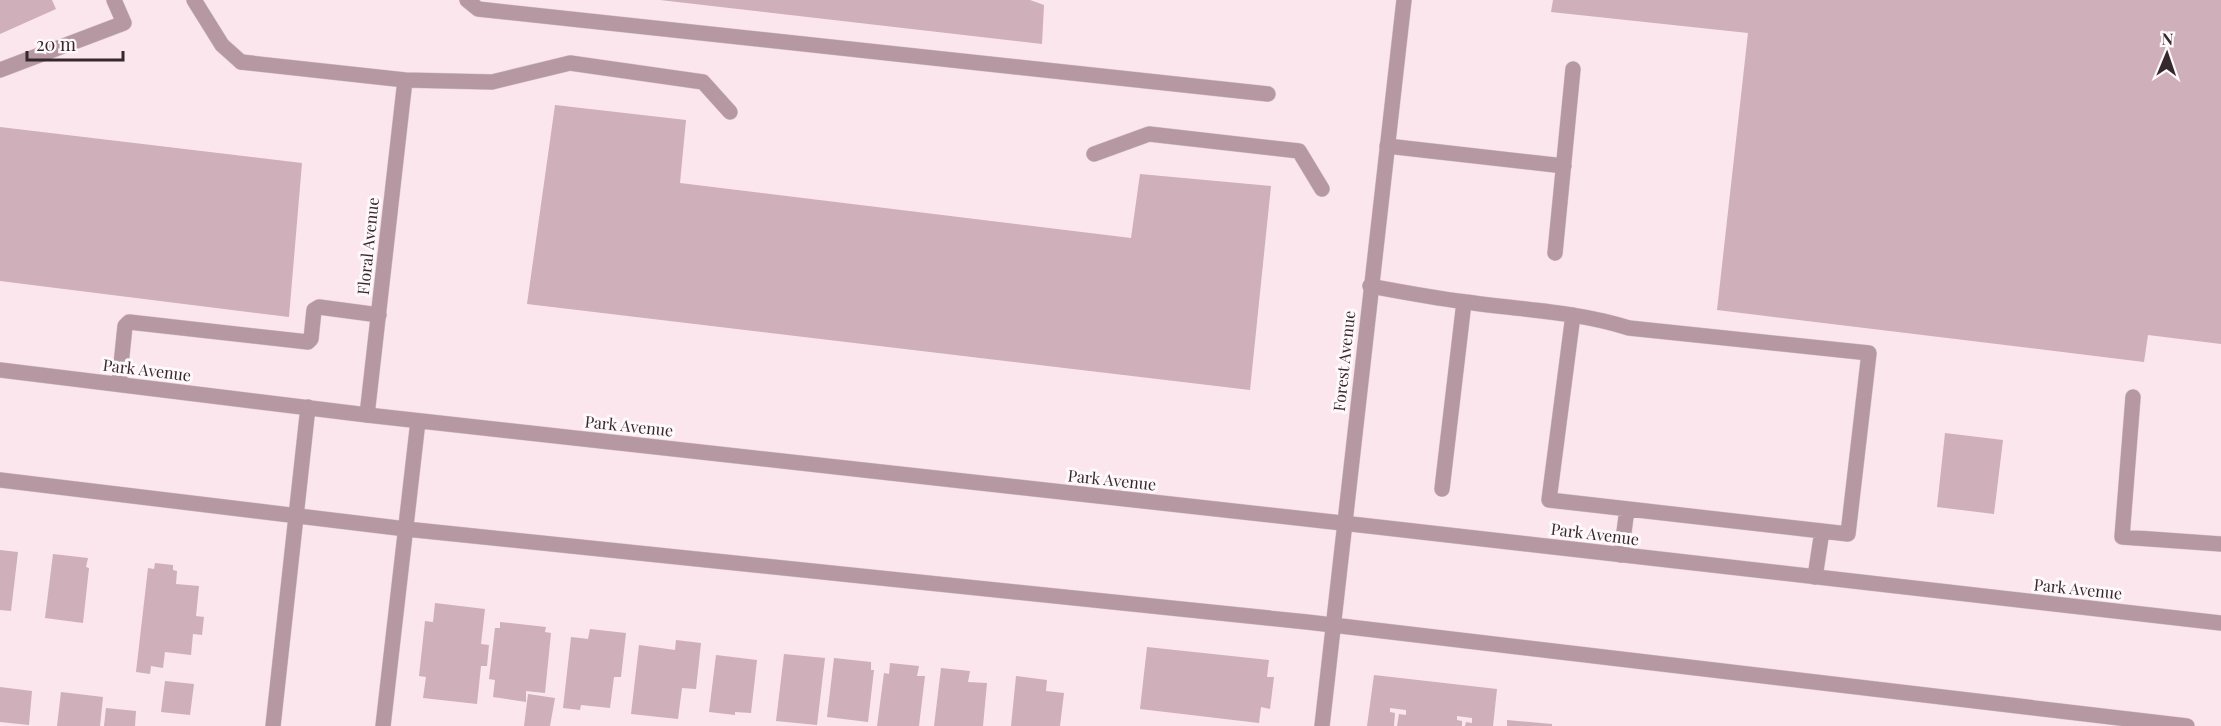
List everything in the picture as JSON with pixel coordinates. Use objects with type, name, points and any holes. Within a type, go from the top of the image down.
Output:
[{"type":"street","points":[[0,70],[124,23],[114,0]]},
{"type":"street","points":[[194,0],[222,45],[241,62],[405,80],[492,82],[570,63],[703,82],[730,112]]},
{"type":"street","points":[[467,0],[478,9],[1268,93]]},
{"type":"street","name":"Forest Avenue","points":[[1322,726],[1404,0]]},
{"type":"street","points":[[1555,254],[1573,69]]},
{"type":"street","name":"Floral Avenue","points":[[367,415],[405,80]]},
{"type":"street","points":[[1094,154],[1149,134],[1299,151],[1322,189]]},
{"type":"street","points":[[1387,146],[1564,166]]},
{"type":"street","points":[[1370,286],[1464,302],[1573,315],[1599,319],[1629,328],[1869,353],[1848,534],[1549,500],[1573,315]]},
{"type":"street","points":[[1442,489],[1464,302]]},
{"type":"street","points":[[119,384],[125,326],[129,322],[308,342],[311,339],[314,310],[319,307],[379,315]]},
{"type":"street","name":"Park Avenue","points":[[0,370],[418,421],[2221,623]]},
{"type":"street","points":[[2133,397],[2122,537],[2221,544]]},
{"type":"street","points":[[273,726],[308,407]]},
{"type":"street","points":[[383,726],[418,421]]},
{"type":"street","points":[[0,480],[406,529],[1333,626],[2187,726]]},
{"type":"street","points":[[1621,555],[1627,509]]},
{"type":"street","points":[[1815,577],[1822,531]]},
{"type":"building","points":[[0,0],[52,0],[56,9],[0,34]]},
{"type":"building","points":[[660,0],[1030,0],[1044,5],[1042,44]]},
{"type":"building","points":[[1553,0],[2221,0],[2221,344],[2148,335],[2144,362],[1717,310],[1748,33],[1551,12]]},
{"type":"building","points":[[555,105],[686,120],[680,183],[1131,238],[1140,174],[1271,186],[1250,390],[527,304]]},
{"type":"building","points":[[0,127],[302,163],[289,317],[0,281]]},
{"type":"building","points":[[1945,433],[2003,440],[1994,514],[1937,507]]},
{"type":"building","points":[[0,550],[18,552],[11,611],[0,610]]},
{"type":"building","points":[[53,554],[88,558],[83,623],[45,618]]},
{"type":"building","points":[[155,563],[173,565],[173,570],[177,571],[176,584],[199,586],[196,616],[204,617],[202,635],[193,634],[191,655],[165,652],[163,668],[151,666],[150,674],[136,672],[148,568],[154,569]]},
{"type":"building","points":[[435,603],[485,609],[481,644],[489,645],[487,666],[481,666],[477,704],[423,698],[426,677],[419,676],[425,621],[433,622]]},
{"type":"building","points":[[500,622],[546,627],[545,632],[551,633],[545,693],[526,691],[526,702],[493,697],[495,680],[489,679],[495,628],[500,628]]},
{"type":"building","points":[[590,629],[626,633],[621,677],[614,677],[610,708],[581,705],[580,710],[563,708],[571,637],[588,639]]},
{"type":"building","points":[[676,640],[701,643],[696,689],[682,688],[678,719],[631,714],[639,645],[675,650]]},
{"type":"building","points":[[1147,647],[1269,660],[1267,677],[1274,677],[1270,709],[1261,707],[1259,723],[1140,709]]},
{"type":"building","points":[[784,654],[825,658],[817,725],[776,721]]},
{"type":"building","points":[[716,655],[757,660],[751,713],[735,712],[735,715],[709,712]]},
{"type":"building","points":[[834,658],[871,662],[871,670],[874,670],[868,722],[827,717]]},
{"type":"building","points":[[890,663],[919,666],[917,676],[925,676],[919,726],[877,726],[884,673],[889,674]]},
{"type":"building","points":[[941,668],[970,671],[968,682],[987,683],[983,726],[934,726]]},
{"type":"building","points":[[1374,675],[1497,689],[1493,726],[1465,726],[1466,722],[1472,723],[1472,718],[1457,716],[1457,720],[1462,721],[1462,726],[1397,726],[1399,714],[1406,715],[1406,710],[1390,708],[1390,712],[1395,713],[1394,726],[1367,726]]},
{"type":"building","points":[[1016,676],[1047,680],[1046,691],[1064,693],[1060,726],[1011,726]]},
{"type":"building","points":[[165,681],[194,684],[190,715],[161,712]]},
{"type":"building","points":[[0,687],[32,691],[29,725],[0,722]]},
{"type":"building","points":[[61,692],[103,697],[100,726],[57,726]]},
{"type":"building","points":[[528,694],[555,698],[550,726],[524,726]]},
{"type":"building","points":[[106,708],[136,711],[135,726],[104,726]]},
{"type":"building","points":[[1507,720],[1552,724],[1552,726],[1507,726]]}]
